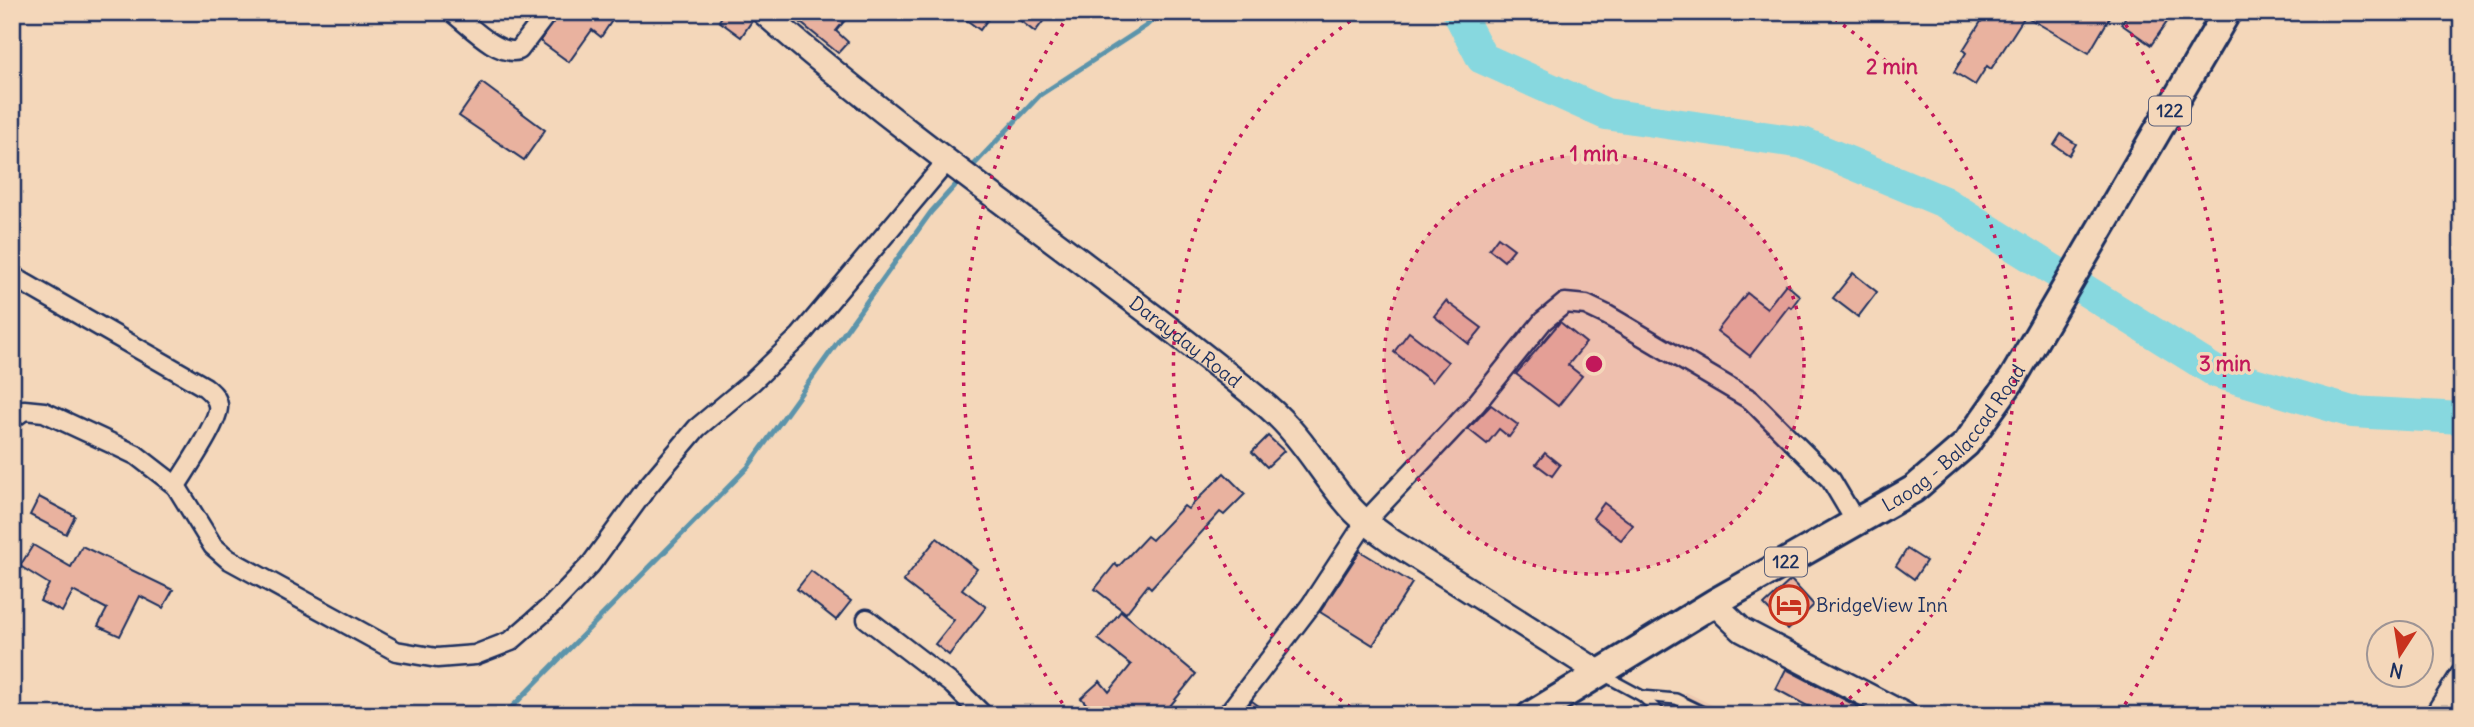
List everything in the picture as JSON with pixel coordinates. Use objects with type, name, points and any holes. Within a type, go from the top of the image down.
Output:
[{"type":"main road","name":"Laoag - Balaccad Road","points":[[1531,715],[1714,603],[1914,489],[1944,466],[1966,444],[2013,378],[2227,12]]},
{"type":"street","points":[[452,12],[502,49],[514,52],[519,50],[548,12]]},
{"type":"street","name":"Darayday Road","points":[[763,12],[824,65],[951,165],[1142,306],[1285,422],[1303,440],[1352,508],[1366,521],[1393,542],[1600,673]]},
{"type":"street","points":[[12,419],[24,410],[44,412],[136,455],[176,486],[213,546],[228,559],[396,651],[437,658],[475,655],[510,641],[552,605],[591,564],[648,486],[697,428],[752,382],[800,336],[951,165]]},
{"type":"street","points":[[12,276],[205,387],[214,395],[218,403],[216,418],[176,486]]},
{"type":"street","points":[[1227,715],[1311,605],[1366,521],[1476,404],[1543,321],[1565,303],[1574,302],[1607,315],[1751,400],[1831,480],[1856,522]]},
{"type":"street","points":[[1714,603],[1742,630],[1905,715]]},
{"type":"street","points":[[867,619],[953,685],[983,715]]},
{"type":"street","points":[[2437,715],[2462,677]]},
{"type":"lane","points":[[1600,673],[1642,695],[1662,715]]},
{"type":"lane","points":[[1642,695],[1676,699],[1709,715]]},
{"type":"shaded area","points":[[1686,692],[1732,715],[1654,715]]},
{"type":"building","points":[[559,12],[603,12],[613,19],[601,37],[592,30],[569,62],[540,41]]},
{"type":"building","points":[[725,12],[749,12],[752,21],[741,37],[719,21]]},
{"type":"building","points":[[810,12],[852,12],[836,31],[848,42],[838,53],[801,23]]},
{"type":"building","points":[[956,12],[993,12],[980,30]]},
{"type":"building","points":[[1009,12],[1050,12],[1035,32]]},
{"type":"building","points":[[1987,12],[2113,12],[2089,53],[2025,16],[1991,69],[1987,66],[1975,85],[1954,72],[1966,53],[1963,50]]},
{"type":"building","points":[[2129,12],[2174,12],[2151,45],[2121,24]]},
{"type":"building","points":[[482,83],[545,130],[524,160],[459,116]]},
{"type":"building","points":[[2061,134],[2076,144],[2069,155],[2054,145]]},
{"type":"building","points":[[1498,237],[1514,249],[1504,261],[1489,249]]},
{"type":"building","points":[[1853,273],[1877,292],[1858,317],[1833,298]]},
{"type":"building","points":[[1786,284],[1800,296],[1750,356],[1717,331],[1747,293],[1767,308]]},
{"type":"building","points":[[1446,301],[1482,328],[1469,344],[1434,316]]},
{"type":"building","points":[[1560,322],[1586,343],[1568,365],[1582,376],[1558,406],[1516,374]]},
{"type":"building","points":[[1409,332],[1448,362],[1432,382],[1394,352]]},
{"type":"building","points":[[1491,405],[1518,425],[1509,437],[1499,429],[1487,444],[1468,429]]},
{"type":"building","points":[[1268,436],[1284,451],[1267,467],[1252,452]]},
{"type":"building","points":[[1545,453],[1560,465],[1552,476],[1536,464]]},
{"type":"building","points":[[1224,473],[1245,494],[1224,515],[1220,512],[1151,588],[1148,585],[1126,613],[1095,589],[1115,564],[1118,567],[1147,536],[1152,540],[1184,506],[1188,509]]},
{"type":"building","points":[[39,497],[75,516],[66,534],[30,515]]},
{"type":"building","points":[[1604,503],[1633,525],[1621,540],[1593,518]]},
{"type":"building","points":[[937,538],[977,569],[962,589],[986,607],[949,655],[935,644],[954,620],[903,581]]},
{"type":"building","points":[[33,545],[71,567],[82,546],[173,590],[163,608],[140,596],[120,636],[98,626],[107,609],[73,591],[62,612],[40,601],[49,584],[20,566]]},
{"type":"building","points":[[1907,549],[1926,561],[1914,579],[1896,566]]},
{"type":"building","points":[[1360,551],[1412,583],[1373,645],[1320,612]]},
{"type":"building","points":[[811,571],[851,601],[836,620],[797,589]]},
{"type":"building","name":"BridgeView Inn","points":[[1791,580],[1814,605],[1788,630],[1764,605]]},
{"type":"building","points":[[1121,611],[1196,674],[1170,706],[1179,715],[1096,715],[1081,698],[1100,681],[1109,692],[1131,665],[1098,639]]},
{"type":"building","points":[[1786,669],[1874,715],[1824,715],[1776,689]]},
{"type":"building","points":[[1252,701],[1271,715],[1242,715]]},
{"type":"waterway","points":[[970,169],[1040,95],[1146,26],[1161,12]]},
{"type":"waterway","points":[[1458,12],[1482,58],[1606,114],[1803,143],[1944,202],[2216,372],[2352,412],[2462,418]]},
{"type":"waterway","points":[[456,715],[509,710],[748,467],[931,212],[961,179]]},
{"type":"place","name":"BridgeView Inn","points":[[1789,605]]}]
